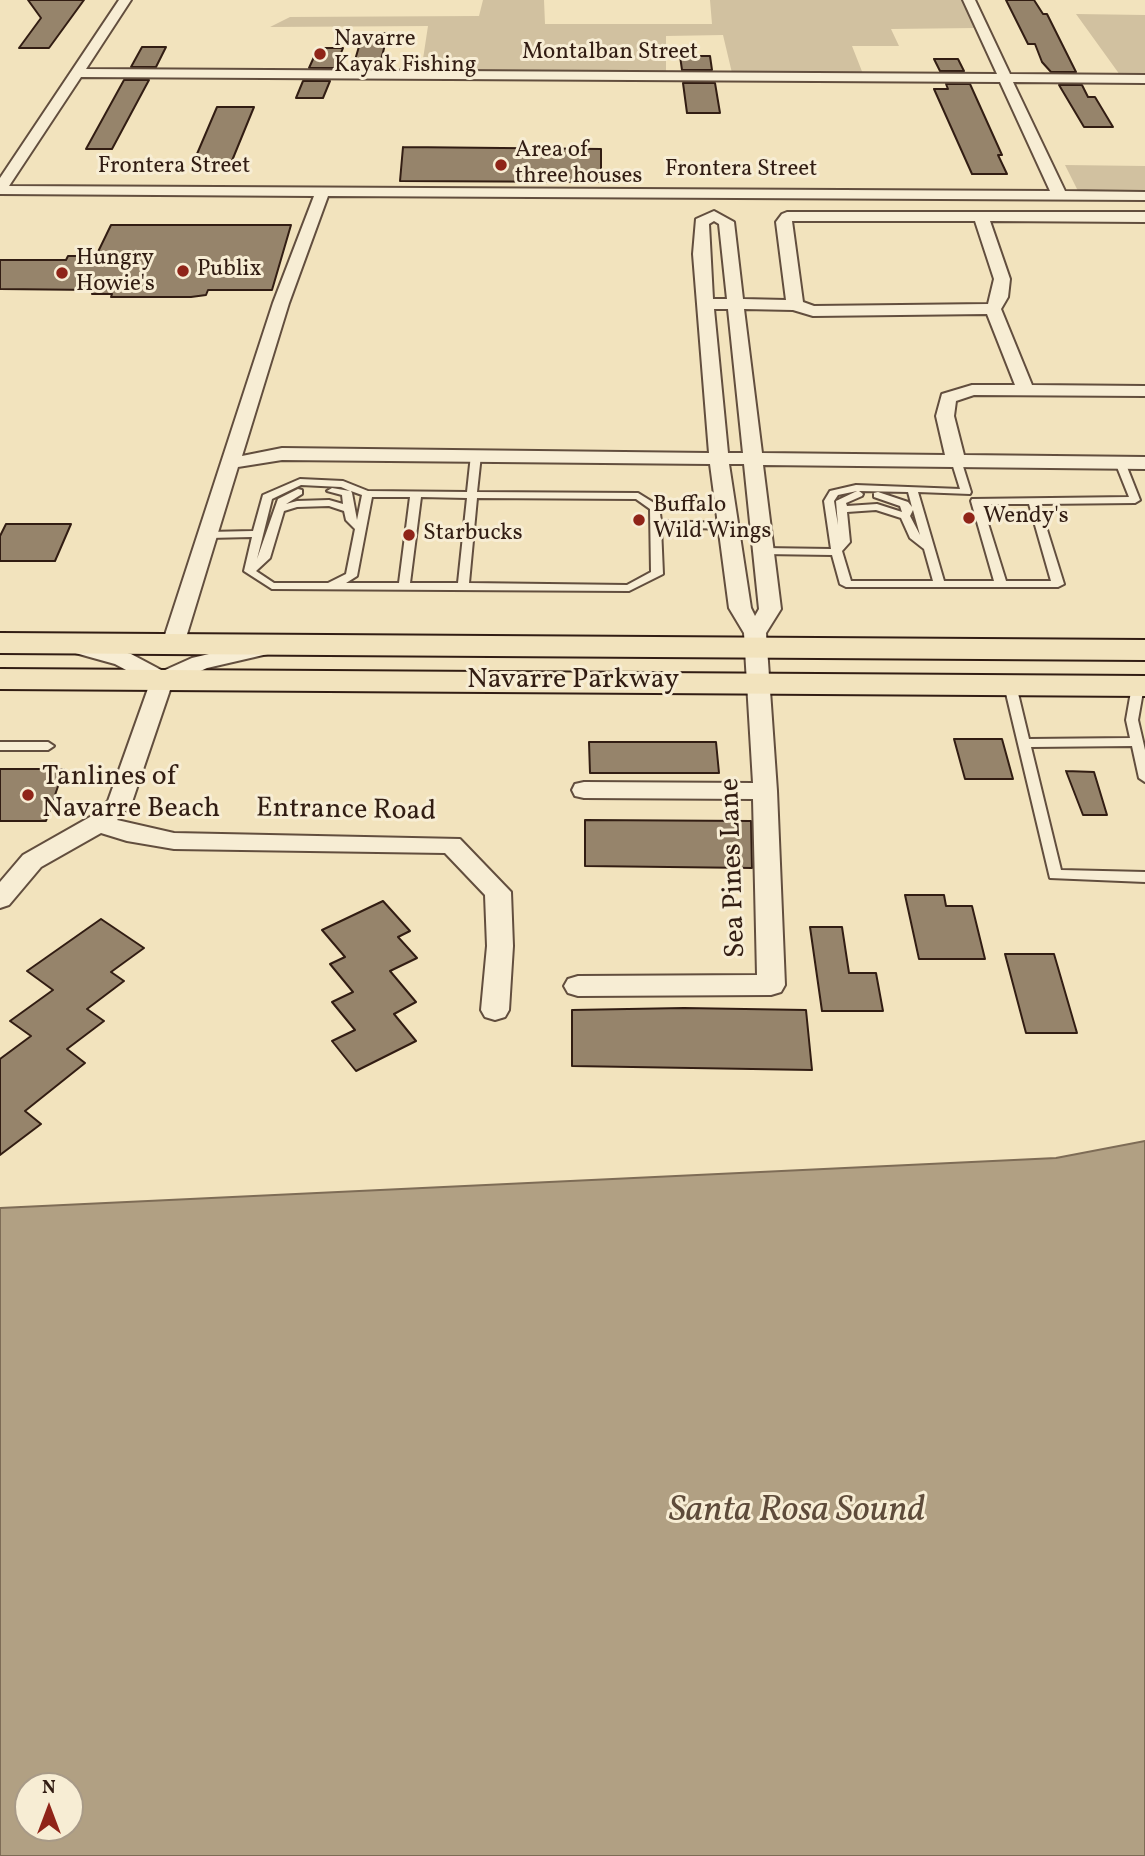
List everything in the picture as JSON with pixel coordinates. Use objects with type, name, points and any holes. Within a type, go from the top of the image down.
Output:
[{"type":"highway","name":"Navarre Parkway","points":[[0,643],[279,645],[755,640],[1145,650]]},
{"type":"highway","name":"Navarre Parkway","points":[[0,679],[1010,685],[1143,680]]},
{"type":"street","points":[[0,189],[125,0]]},
{"type":"street","points":[[969,0],[1059,195]]},
{"type":"street","name":"Montalban Street","points":[[75,73],[1145,79]]},
{"type":"street","name":"Frontera Street","points":[[0,189],[1145,196]]},
{"type":"street","points":[[173,645],[281,303],[323,191]]},
{"type":"street","points":[[712,193],[714,215]]},
{"type":"street","points":[[714,215],[701,222],[726,526],[740,608],[755,640]]},
{"type":"street","points":[[714,215],[726,222],[770,608],[755,640]]},
{"type":"street","points":[[981,216],[1002,279],[1000,296],[993,309]]},
{"type":"street","points":[[795,305],[784,222],[787,217],[1145,217]]},
{"type":"street","points":[[706,304],[795,305],[813,311],[993,309]]},
{"type":"street","points":[[993,309],[1026,391]]},
{"type":"street","points":[[961,475],[945,416],[948,398],[972,390],[1145,391]]},
{"type":"street","points":[[231,462],[254,461],[263,467],[720,458],[754,464],[961,475],[1130,471],[1145,463]]},
{"type":"street","name":"Sea Pines Lane","points":[[578,986],[771,985],[765,791],[755,640]]},
{"type":"street","points":[[69,644],[122,659],[162,680]]},
{"type":"street","points":[[0,899],[32,862],[99,823],[119,805],[162,680],[200,663],[279,645]]},
{"type":"street","points":[[584,790],[765,791]]},
{"type":"street","name":"Entrance Road","points":[[99,823],[127,834],[174,841],[451,845],[498,892],[500,946],[495,1010]]},
{"type":"lane","points":[[463,586],[475,462]]},
{"type":"lane","points":[[976,501],[1135,500],[1130,471]]},
{"type":"lane","points":[[1001,584],[976,501],[961,475],[912,489],[856,488],[834,493],[829,501],[837,552],[846,584],[939,583],[1001,584],[1058,584],[1033,501]]},
{"type":"lane","points":[[300,482],[343,484],[367,494],[638,496],[655,508],[657,574],[629,588],[272,586],[249,571],[267,497],[300,482]]},
{"type":"lane","points":[[912,489],[939,583]]},
{"type":"lane","points":[[249,571],[265,558],[282,501],[302,490],[347,493],[351,520],[360,528]]},
{"type":"lane","points":[[330,586],[351,576],[367,494]]},
{"type":"lane","points":[[404,586],[416,494]]},
{"type":"lane","points":[[837,552],[845,542],[841,501],[847,497],[877,494],[904,504],[908,509],[905,516],[914,536],[928,548]]},
{"type":"lane","points":[[655,524],[726,526]]},
{"type":"lane","points":[[208,535],[258,534]]},
{"type":"lane","points":[[764,551],[837,552]]},
{"type":"lane","points":[[1143,680],[1132,708],[1136,742],[1145,778]]},
{"type":"lane","points":[[1010,685],[1055,875],[1145,877]]},
{"type":"lane","points":[[1024,743],[1136,742]]},
{"type":"lane","points":[[0,746],[48,746]]},
{"type":"shaded area","points":[[483,0],[544,0],[545,24],[712,24],[710,0],[963,0],[975,28],[891,29],[899,46],[852,46],[863,74],[732,73],[723,35],[666,36],[666,73],[421,72],[428,26],[270,27],[290,17],[479,16]]},
{"type":"shaded area","points":[[1076,14],[1145,15],[1145,75],[1120,75]]},
{"type":"shaded area","points":[[1065,165],[1145,166],[1145,192],[1078,191]]},
{"type":"water","name":"Santa Rosa Sound","points":[[1145,1141],[1145,1856],[0,1856],[0,1208],[1056,1158]]},
{"type":"building","points":[[28,0],[84,0],[49,48],[19,48],[41,18]]},
{"type":"building","points":[[1006,0],[1034,0],[1043,14],[1047,14],[1076,72],[1051,72],[1042,62],[1035,44],[1028,44]]},
{"type":"building","points":[[363,33],[388,33],[381,60],[355,60]]},
{"type":"building","points":[[142,47],[166,47],[156,67],[131,67]]},
{"type":"building","points":[[318,48],[343,48],[335,68],[309,68]]},
{"type":"building","points":[[680,56],[710,56],[712,70],[682,70]]},
{"type":"building","points":[[934,59],[958,59],[964,71],[940,71]]},
{"type":"building","points":[[124,80],[149,80],[112,149],[86,149]]},
{"type":"building","points":[[303,81],[330,81],[323,98],[296,98]]},
{"type":"building","points":[[683,83],[715,83],[720,113],[687,113]]},
{"type":"building","points":[[946,84],[970,84],[1002,155],[998,155],[1007,174],[972,174],[934,89],[948,89]]},
{"type":"building","points":[[1059,85],[1082,85],[1088,97],[1095,97],[1113,127],[1084,127]]},
{"type":"building","points":[[217,107],[254,107],[229,168],[191,168]]},
{"type":"building","name":"Area of three houses","points":[[403,147],[601,149],[601,182],[400,181]]},
{"type":"building","name":"Publix","points":[[111,225],[291,225],[272,290],[208,290],[206,295],[191,297],[111,297],[112,294],[92,294],[94,290],[0,289],[0,260],[66,260],[68,256],[96,256]]},
{"type":"building","points":[[6,524],[71,524],[55,561],[0,561],[0,536]]},
{"type":"building","points":[[954,739],[1002,739],[1013,779],[965,779]]},
{"type":"building","points":[[589,742],[716,742],[719,773],[590,773]]},
{"type":"building","name":"Tanlines of Navarre Beach","points":[[0,769],[64,769],[46,821],[0,821]]},
{"type":"building","points":[[1066,771],[1094,772],[1107,815],[1083,815]]},
{"type":"building","points":[[585,820],[751,821],[752,868],[585,866]]},
{"type":"building","points":[[905,895],[944,895],[946,906],[972,906],[985,959],[919,959]]},
{"type":"building","points":[[383,901],[410,931],[398,937],[417,958],[390,971],[416,1002],[394,1014],[416,1041],[356,1071],[332,1041],[355,1030],[332,1002],[353,992],[330,964],[345,957],[322,930]]},
{"type":"building","points":[[101,919],[144,948],[111,972],[124,981],[87,1009],[104,1021],[67,1049],[85,1063],[25,1111],[41,1124],[0,1155],[0,1059],[31,1036],[10,1021],[53,990],[27,971]]},
{"type":"building","points":[[810,927],[842,927],[849,973],[876,973],[883,1011],[822,1011]]},
{"type":"building","points":[[1005,954],[1054,954],[1077,1033],[1026,1033]]},
{"type":"building","points":[[572,1010],[806,1010],[812,1070],[572,1066]]},
{"type":"place","name":"Navarre Kayak Fishing","points":[[320,54]]},
{"type":"place","name":"Area of three houses","points":[[501,165]]},
{"type":"place","name":"Publix","points":[[183,271]]},
{"type":"place","name":"Hungry Howie's","points":[[62,273]]},
{"type":"place","name":"Wendy's","points":[[969,518]]},
{"type":"place","name":"Buffalo Wild Wings","points":[[639,520]]},
{"type":"place","name":"Starbucks","points":[[409,535]]},
{"type":"place","name":"Tanlines of Navarre Beach","points":[[28,795]]}]
